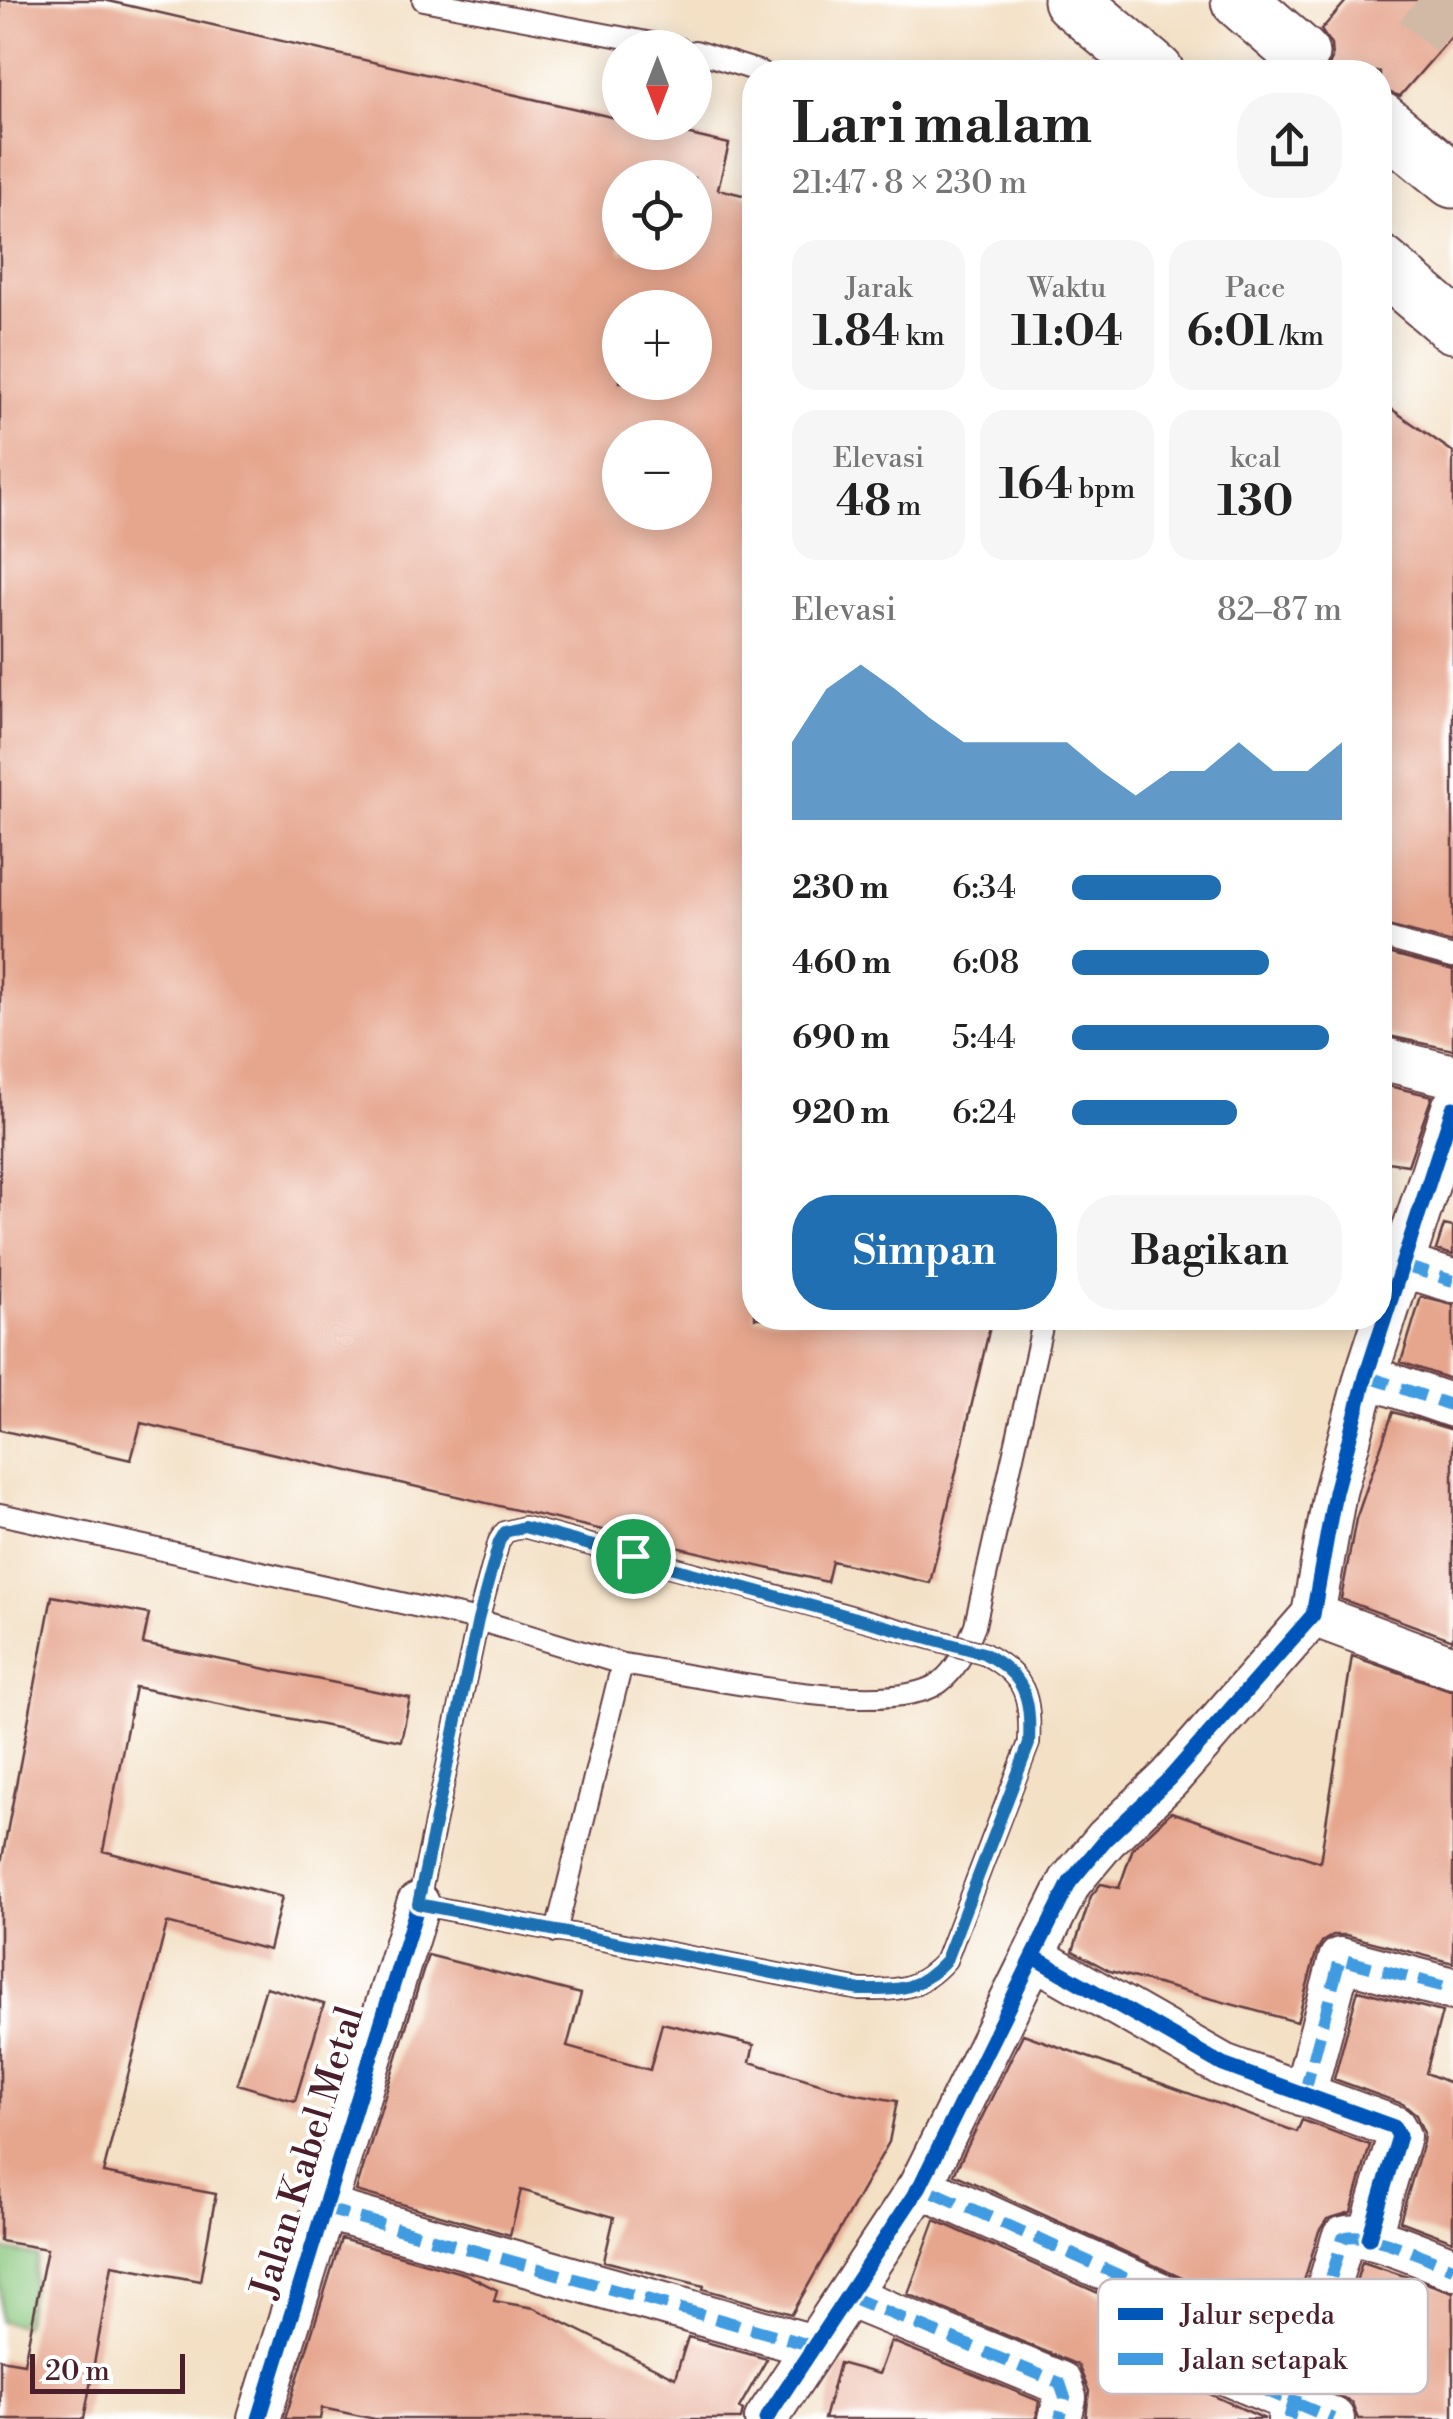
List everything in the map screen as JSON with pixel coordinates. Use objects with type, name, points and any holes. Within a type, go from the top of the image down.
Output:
[{"type":"highway","points":[[1071,0],[1142,60]]},
{"type":"highway","points":[[1238,0],[1301,54]]},
{"type":"highway","points":[[1392,130],[1453,180]]},
{"type":"highway","points":[[1392,273],[1453,325]]},
{"type":"street","points":[[1392,1061],[1453,1076]]},
{"type":"street","points":[[1392,1301],[1453,1108]]},
{"type":"street","points":[[1404,1266],[1453,1281]]},
{"type":"street","points":[[766,2419],[920,2186],[1070,1882],[1106,1839],[1169,1780],[1313,1615],[1335,1492],[1382,1330]]},
{"type":"street","points":[[1366,1376],[1453,1406]]},
{"type":"street","points":[[1313,1615],[1453,1667]]},
{"type":"street","name":"Jalan Kabel Metal","points":[[259,2419],[418,1904]]},
{"type":"street","points":[[1034,1958],[1223,2065],[1394,2127],[1398,2136],[1369,2238]]},
{"type":"street","points":[[1304,2095],[1340,1959],[1453,1990]]},
{"type":"street","points":[[920,2186],[1127,2279]]},
{"type":"street","points":[[322,2208],[814,2346]]},
{"type":"street","points":[[1331,2279],[1343,2238],[1352,2235],[1453,2268]]},
{"type":"street","points":[[848,2296],[1060,2383],[1065,2398],[1060,2419]]},
{"type":"street","points":[[1259,2394],[1291,2411],[1333,2419]]},
{"type":"lane","points":[[422,0],[602,34]]},
{"type":"lane","points":[[712,56],[742,66]]},
{"type":"lane","points":[[1392,941],[1453,957]]},
{"type":"lane","points":[[0,1514],[478,1620],[622,1664],[850,1699],[893,1698],[938,1684],[961,1660],[974,1625],[1041,1330]]},
{"type":"lane","name":"Jalan Kabel Metal","points":[[418,1904],[478,1620],[499,1542],[505,1532],[514,1528],[524,1527],[983,1653],[1010,1667],[1024,1688],[1030,1713],[1029,1744],[946,1960],[929,1979],[901,1990],[860,1990],[556,1932]]},
{"type":"lane","points":[[418,1904],[556,1932],[622,1664]]},
{"type":"green space","points":[[0,2249],[38,2256],[24,2326],[0,2321]]},
{"type":"building","points":[[0,0],[104,0],[602,115],[602,140],[712,140],[729,144],[718,189],[742,195],[742,1330],[989,1330],[930,1583],[832,1561],[827,1582],[141,1423],[131,1460],[0,1430]]},
{"type":"building","points":[[1347,0],[1453,0],[1453,35],[1400,96],[1392,94],[1392,60],[1332,60],[1331,45],[1321,30]]},
{"type":"building","points":[[1392,409],[1453,452],[1453,943],[1392,927]]},
{"type":"building","points":[[1392,954],[1453,970],[1453,1050],[1392,1037]]},
{"type":"building","points":[[1392,1087],[1432,1096],[1408,1165],[1392,1163]]},
{"type":"building","points":[[1444,1225],[1453,1227],[1453,1255],[1436,1250]]},
{"type":"building","points":[[1421,1297],[1453,1305],[1453,1380],[1401,1362]]},
{"type":"building","points":[[1393,1412],[1453,1430],[1453,1640],[1341,1599],[1356,1519]]},
{"type":"building","points":[[52,1596],[149,1614],[143,1644],[410,1698],[401,1741],[135,1687],[103,1851],[282,1897],[269,1950],[167,1923],[103,2173],[216,2194],[200,2281],[112,2265],[84,2419],[0,2419],[0,2359],[24,2363],[47,2249],[0,2241],[0,1869]]},
{"type":"building","points":[[1352,1656],[1453,1691],[1453,1963],[1333,1935],[1322,1942],[1316,1953],[1297,2022],[1110,1971],[1073,1951],[1091,1896],[1101,1884],[1119,1888],[1133,1848],[1171,1812],[1320,1862]]},
{"type":"building","points":[[428,1955],[581,1994],[567,2047],[650,2070],[662,2023],[754,2045],[750,2062],[852,2093],[897,2101],[889,2142],[792,2314],[703,2289],[704,2286],[604,2261],[614,2217],[521,2190],[510,2235],[356,2191]]},
{"type":"building","points":[[266,1987],[324,2004],[295,2101],[237,2084]]},
{"type":"building","points":[[1358,1990],[1442,2012],[1426,2073],[1453,2084],[1453,2241],[1400,2221],[1423,2142],[1424,2133],[1416,2115],[1403,2104],[1334,2079]]},
{"type":"building","points":[[1023,2034],[1297,2132],[1302,2120],[1370,2145],[1351,2212],[1327,2219],[1319,2231],[1305,2279],[1184,2279],[954,2174]]},
{"type":"building","points":[[935,2220],[1098,2293],[1098,2394],[1210,2394],[1265,2419],[1086,2419],[1089,2391],[1078,2365],[908,2294]]},
{"type":"building","points":[[341,2239],[465,2274],[497,2290],[494,2301],[534,2308],[675,2378],[688,2337],[767,2359],[739,2408],[743,2410],[741,2419],[375,2419],[322,2408],[320,2419],[285,2419]]},
{"type":"building","points":[[1362,2262],[1414,2279],[1357,2279]]},
{"type":"building","points":[[1428,2284],[1453,2292],[1453,2419],[1358,2419],[1352,2403],[1335,2394],[1428,2394]]},
{"type":"building","points":[[891,2341],[1039,2401],[1036,2419],[824,2419],[839,2363],[879,2374]]},
{"type":"tunnel","points":[[1417,0],[1453,31]]},
{"type":"marked path","points":[[1404,1266],[1453,1281]]},
{"type":"marked path","points":[[1366,1376],[1453,1406]]},
{"type":"marked path","points":[[1304,2095],[1340,1959],[1453,1989]]},
{"type":"marked path","points":[[934,2192],[1127,2279]]},
{"type":"marked path","points":[[323,2208],[813,2346]]},
{"type":"marked path","points":[[1331,2279],[1343,2238],[1354,2236],[1381,2241],[1453,2268]]},
{"type":"marked path","points":[[848,2296],[1060,2383],[1065,2398],[1060,2419]]},
{"type":"marked path","points":[[1274,2394],[1333,2419]]},
{"type":"marked path","points":[[1289,2419],[1296,2394]]},
{"type":"cycle path","points":[[1392,1296],[1453,1108]]},
{"type":"cycle path","points":[[766,2419],[920,2186],[1070,1882],[1106,1839],[1169,1779],[1313,1615],[1335,1492],[1381,1330]]},
{"type":"cycle path","points":[[259,2419],[418,1904]]},
{"type":"cycle path","points":[[1034,1957],[1223,2065],[1394,2127],[1399,2136],[1369,2238]]},
{"type":"route","points":[[524,1527],[633,1556],[983,1653],[1010,1667],[1024,1688],[1030,1713],[1029,1744],[946,1960],[929,1979],[901,1990],[860,1990],[418,1904],[478,1620],[505,1532],[524,1527]]}]
